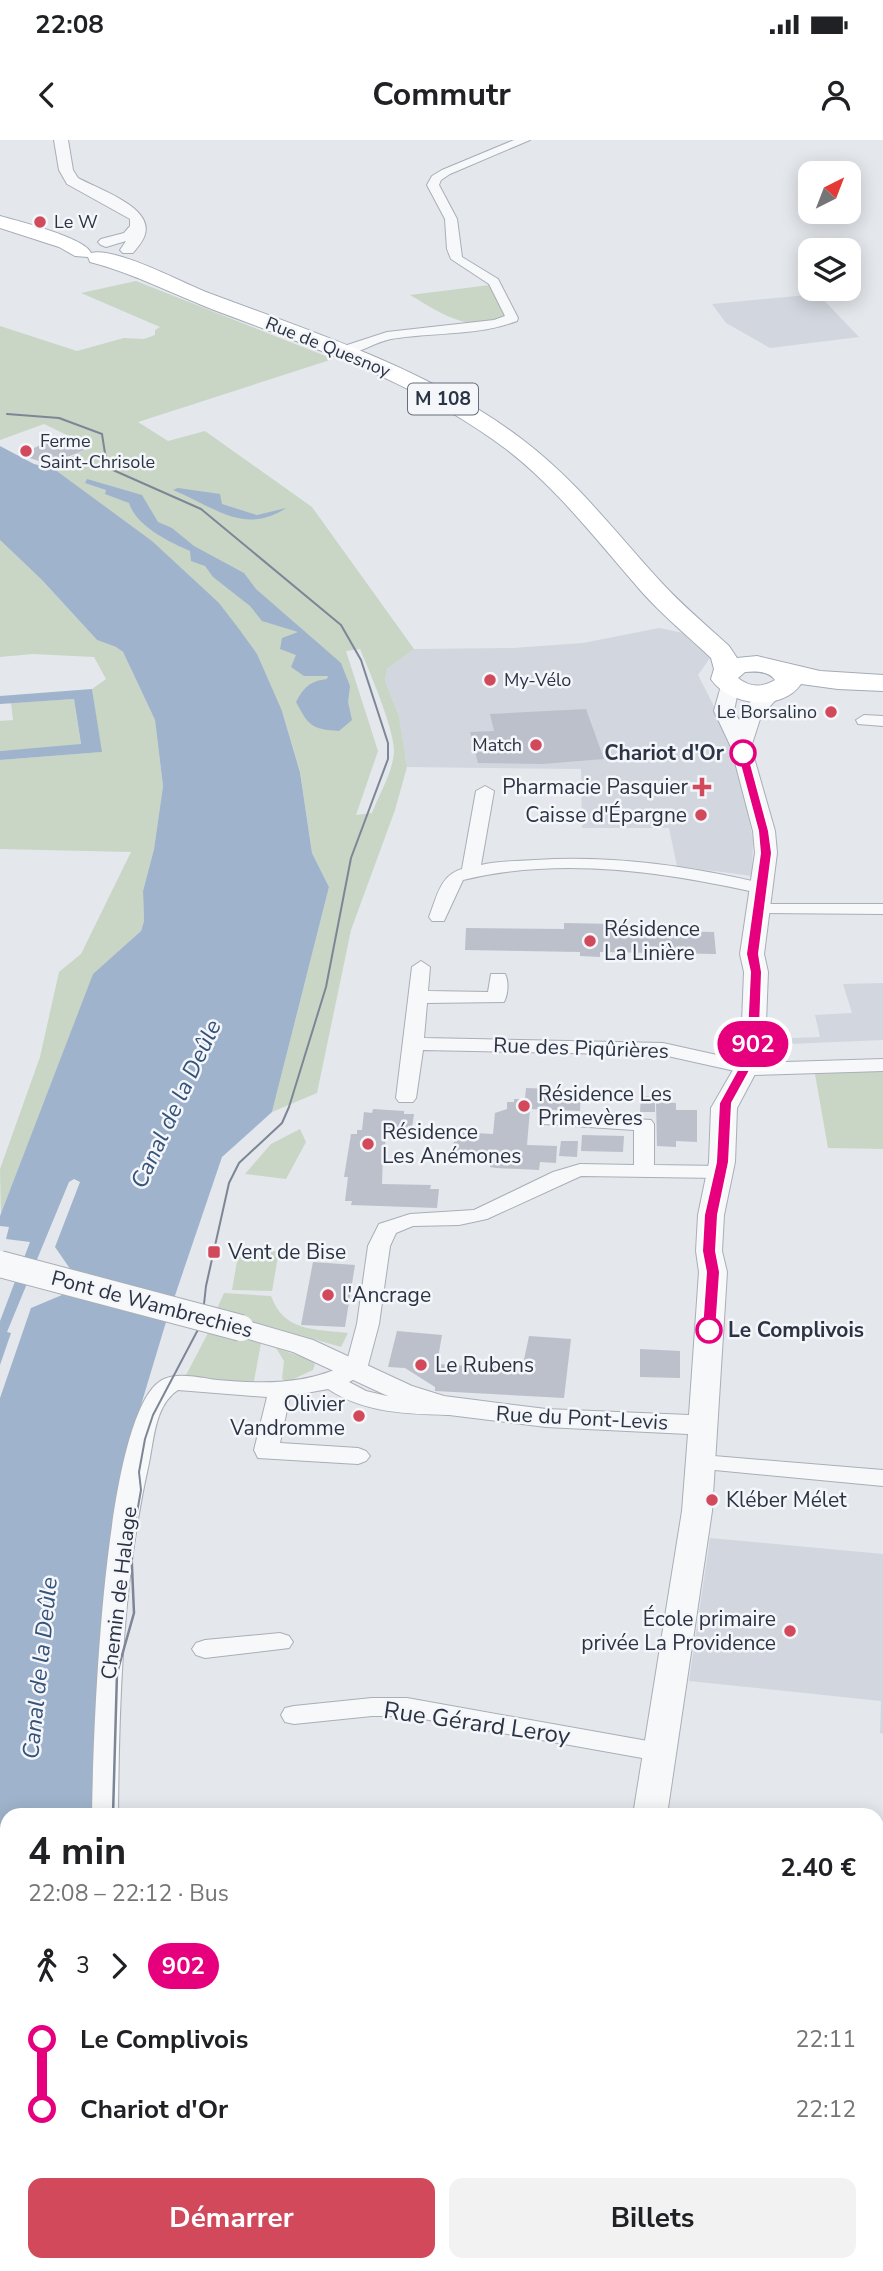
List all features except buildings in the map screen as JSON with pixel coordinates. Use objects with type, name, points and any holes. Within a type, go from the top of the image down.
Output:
[{"type":"main road","name":"Rue de Quesnoy","points":[[0,222],[75,247],[96,249],[117,262],[160,281],[344,351],[439,396],[481,421],[522,451],[565,488],[669,603],[716,648],[727,662],[729,678]]},
{"type":"main road","points":[[96,249],[117,257],[128,251]]},
{"type":"main road","name":"Rue de Quesnoy","points":[[128,251],[127,257],[133,264],[160,281]]},
{"type":"main road","name":"Rue de Quesnoy","points":[[669,603],[774,679]]},
{"type":"main road","points":[[729,678],[746,692],[774,679],[883,683]]},
{"type":"main road","points":[[774,679],[812,686],[883,688]]},
{"type":"street","points":[[61,140],[66,170],[72,181],[136,215],[138,234],[128,251]]},
{"type":"street","points":[[344,351],[382,337],[496,324],[512,318],[494,282],[457,259],[453,249],[451,219],[433,187],[436,178],[446,172],[524,140]]},
{"type":"street","points":[[96,249],[129,236],[139,225]]},
{"type":"street","points":[[651,1808],[688,1575],[702,1463],[713,1278],[709,1251],[711,1215],[720,1172],[725,1103],[746,1069],[753,1048],[756,972],[752,954],[762,899],[766,845],[741,747],[724,711],[729,678]]},
{"type":"street","points":[[741,747],[752,712],[774,679]]},
{"type":"street","points":[[864,720],[883,721]]},
{"type":"street","points":[[471,871],[485,791]]},
{"type":"street","points":[[438,917],[457,876],[471,871],[570,863],[620,864],[704,874],[762,899],[883,909]]},
{"type":"street","points":[[405,1098],[414,1044],[421,967]]},
{"type":"street","points":[[418,997],[497,999],[498,978]]},
{"type":"street","name":"Rue des Piqûrières","points":[[414,1044],[663,1049],[746,1069],[883,1065]]},
{"type":"street","points":[[550,1119],[644,1124],[644,1169]]},
{"type":"street","points":[[358,1456],[266,1452],[279,1390],[299,1389],[343,1374],[368,1324],[379,1246],[387,1229],[410,1220],[447,1220],[480,1215],[571,1172],[592,1168],[720,1172]]},
{"type":"street","name":"Pont de Wambrechies","points":[[0,1264],[303,1346]]},
{"type":"street","name":"Rue du Pont-Levis","points":[[303,1346],[343,1374],[460,1409],[546,1418],[703,1424]]},
{"type":"street","name":"Chemin de Halage","points":[[105,1808],[108,1665],[132,1488],[151,1409],[161,1391],[174,1383],[279,1390]]},
{"type":"street","points":[[702,1463],[883,1478]]},
{"type":"street","points":[[205,1649],[280,1642]]},
{"type":"street","name":"Rue Gérard Leroy","points":[[294,1715],[372,1707],[407,1707],[659,1752]]},
{"type":"shaded area","points":[[798,296],[798,301],[825,301],[859,337],[770,348],[726,323],[712,304]]},
{"type":"shaded area","points":[[659,628],[688,634],[710,658],[698,675],[735,747],[753,840],[752,876],[677,866],[669,828],[582,828],[581,769],[407,767],[399,716],[385,681],[387,669],[414,649],[513,648],[583,643]]},
{"type":"shaded area","points":[[883,983],[883,1040],[766,1045],[765,1039],[820,1037],[815,1015],[852,1013],[843,984]]},
{"type":"shaded area","name":"École primaire privée La Providence","points":[[710,1538],[883,1554],[883,1734],[880,1733],[881,1701],[689,1681]]},
{"type":"green space","points":[[136,281],[333,359],[138,422],[168,441],[205,431],[312,507],[414,649],[387,669],[385,681],[399,716],[407,767],[395,810],[351,930],[317,1093],[272,1112],[329,887],[312,853],[300,771],[282,711],[63,477],[48,467],[92,447],[44,424],[0,440],[0,326],[77,351],[124,338],[144,339],[155,335],[155,330],[160,327],[81,293]],"holes":[[[360,649],[386,716],[394,752],[388,775],[372,813],[356,815],[378,751],[346,651]]]},
{"type":"green space","points":[[490,285],[507,316],[483,324],[457,320],[410,295]]},
{"type":"green space","points":[[0,540],[42,580],[97,640],[123,652],[155,720],[163,786],[154,849],[143,891],[144,921],[141,931],[93,975],[1,1214],[0,1169],[40,1057],[59,972],[81,954],[131,852],[0,849],[0,760],[101,752],[92,689],[106,679],[94,657],[33,654],[0,657]]},
{"type":"green space","points":[[74,699],[81,745],[0,751],[0,721],[13,720],[11,703]]},
{"type":"green space","points":[[883,1071],[883,1149],[828,1148],[815,1074]]},
{"type":"green space","points":[[300,1129],[306,1142],[286,1179],[245,1174],[271,1144]]},
{"type":"green space","points":[[239,1250],[279,1251],[272,1291],[232,1290]]},
{"type":"green space","points":[[224,1293],[271,1296],[277,1308],[292,1322],[313,1329],[348,1333],[341,1347],[216,1311]]},
{"type":"green space","points":[[209,1331],[261,1343],[254,1381],[192,1383],[185,1377]]},
{"type":"green space","points":[[276,1348],[311,1360],[315,1364],[313,1370],[287,1382],[282,1379],[284,1361]]},
{"type":"water","name":"Canal de la Deûle","points":[[0,446],[34,464],[54,469],[152,541],[219,603],[257,654],[282,711],[300,772],[312,853],[329,887],[272,1112],[222,1157],[166,1322],[138,1415],[102,1607],[96,1808],[0,1808],[0,1398],[31,1308],[62,1295],[73,1273],[55,1247],[80,1182],[74,1179],[69,1182],[7,1332],[11,1333],[0,1365],[0,1321],[30,1242],[6,1239],[9,1227],[0,1226],[0,1216],[93,974],[141,931],[144,921],[143,891],[154,849],[163,786],[155,720],[123,652],[97,640],[42,580],[0,540]]},
{"type":"water","points":[[87,479],[142,495],[158,522],[172,528],[194,546],[244,573],[256,589],[341,663],[350,686],[348,702],[352,720],[339,731],[312,725],[296,702],[308,686],[327,679],[328,676],[304,676],[291,667],[296,655],[280,649],[282,638],[298,632],[262,621],[250,606],[213,577],[205,566],[191,561],[190,551],[154,532],[139,519],[129,503],[105,494],[106,490],[85,483]]},
{"type":"water","points":[[178,488],[220,494],[222,504],[257,515],[286,508],[271,516],[242,519],[229,516],[173,490]]},
{"type":"water","points":[[92,689],[102,752],[0,760],[0,751],[81,744],[74,699],[0,704],[0,696]]},
{"type":"tram line","points":[[7,414],[59,418],[102,434],[106,460],[113,470],[201,509],[341,625],[361,660],[388,743],[388,759],[351,858],[326,987],[289,1107],[282,1123],[239,1163],[229,1183],[206,1286],[202,1322],[153,1415],[145,1439],[139,1472],[141,1490],[135,1524]]},
{"type":"tram line","points":[[113,1808],[117,1673],[134,1613],[131,1544],[135,1523]]},
{"type":"bus line","name":"902","points":[[709,1330],[713,1272],[709,1256],[711,1215],[722,1162],[725,1103],[746,1069],[753,1048],[756,972],[752,954],[766,853],[764,831],[743,753]]},
{"type":"place","name":"Le W","points":[[40,222]]},
{"type":"place","name":"Ferme Saint-Chrisole","points":[[26,451]]},
{"type":"place","name":"My-Vélo","points":[[490,680]]},
{"type":"place","name":"Le Borsalino","points":[[831,712]]},
{"type":"place","name":"Match","points":[[536,745]]},
{"type":"place","name":"Chariot d'Or","points":[[743,753]]},
{"type":"place","name":"Pharmacie Pasquier","points":[[702,787]]},
{"type":"place","name":"Caisse d'Épargne","points":[[701,815]]},
{"type":"place","name":"Résidence La Linière","points":[[590,941]]},
{"type":"place","name":"Résidence Les Primevères","points":[[524,1106]]},
{"type":"place","name":"Résidence Les Anémones","points":[[368,1144]]},
{"type":"place","name":"Vent de Bise","points":[[214,1252]]},
{"type":"place","name":"l'Ancrage","points":[[328,1295]]},
{"type":"place","name":"Le Complivois","points":[[709,1330]]},
{"type":"place","name":"Le Rubens","points":[[421,1365]]},
{"type":"place","name":"Olivier Vandromme","points":[[359,1416]]},
{"type":"place","name":"Kléber Mélet","points":[[712,1500]]},
{"type":"place","name":"École primaire privée La Providence","points":[[790,1631]]}]
